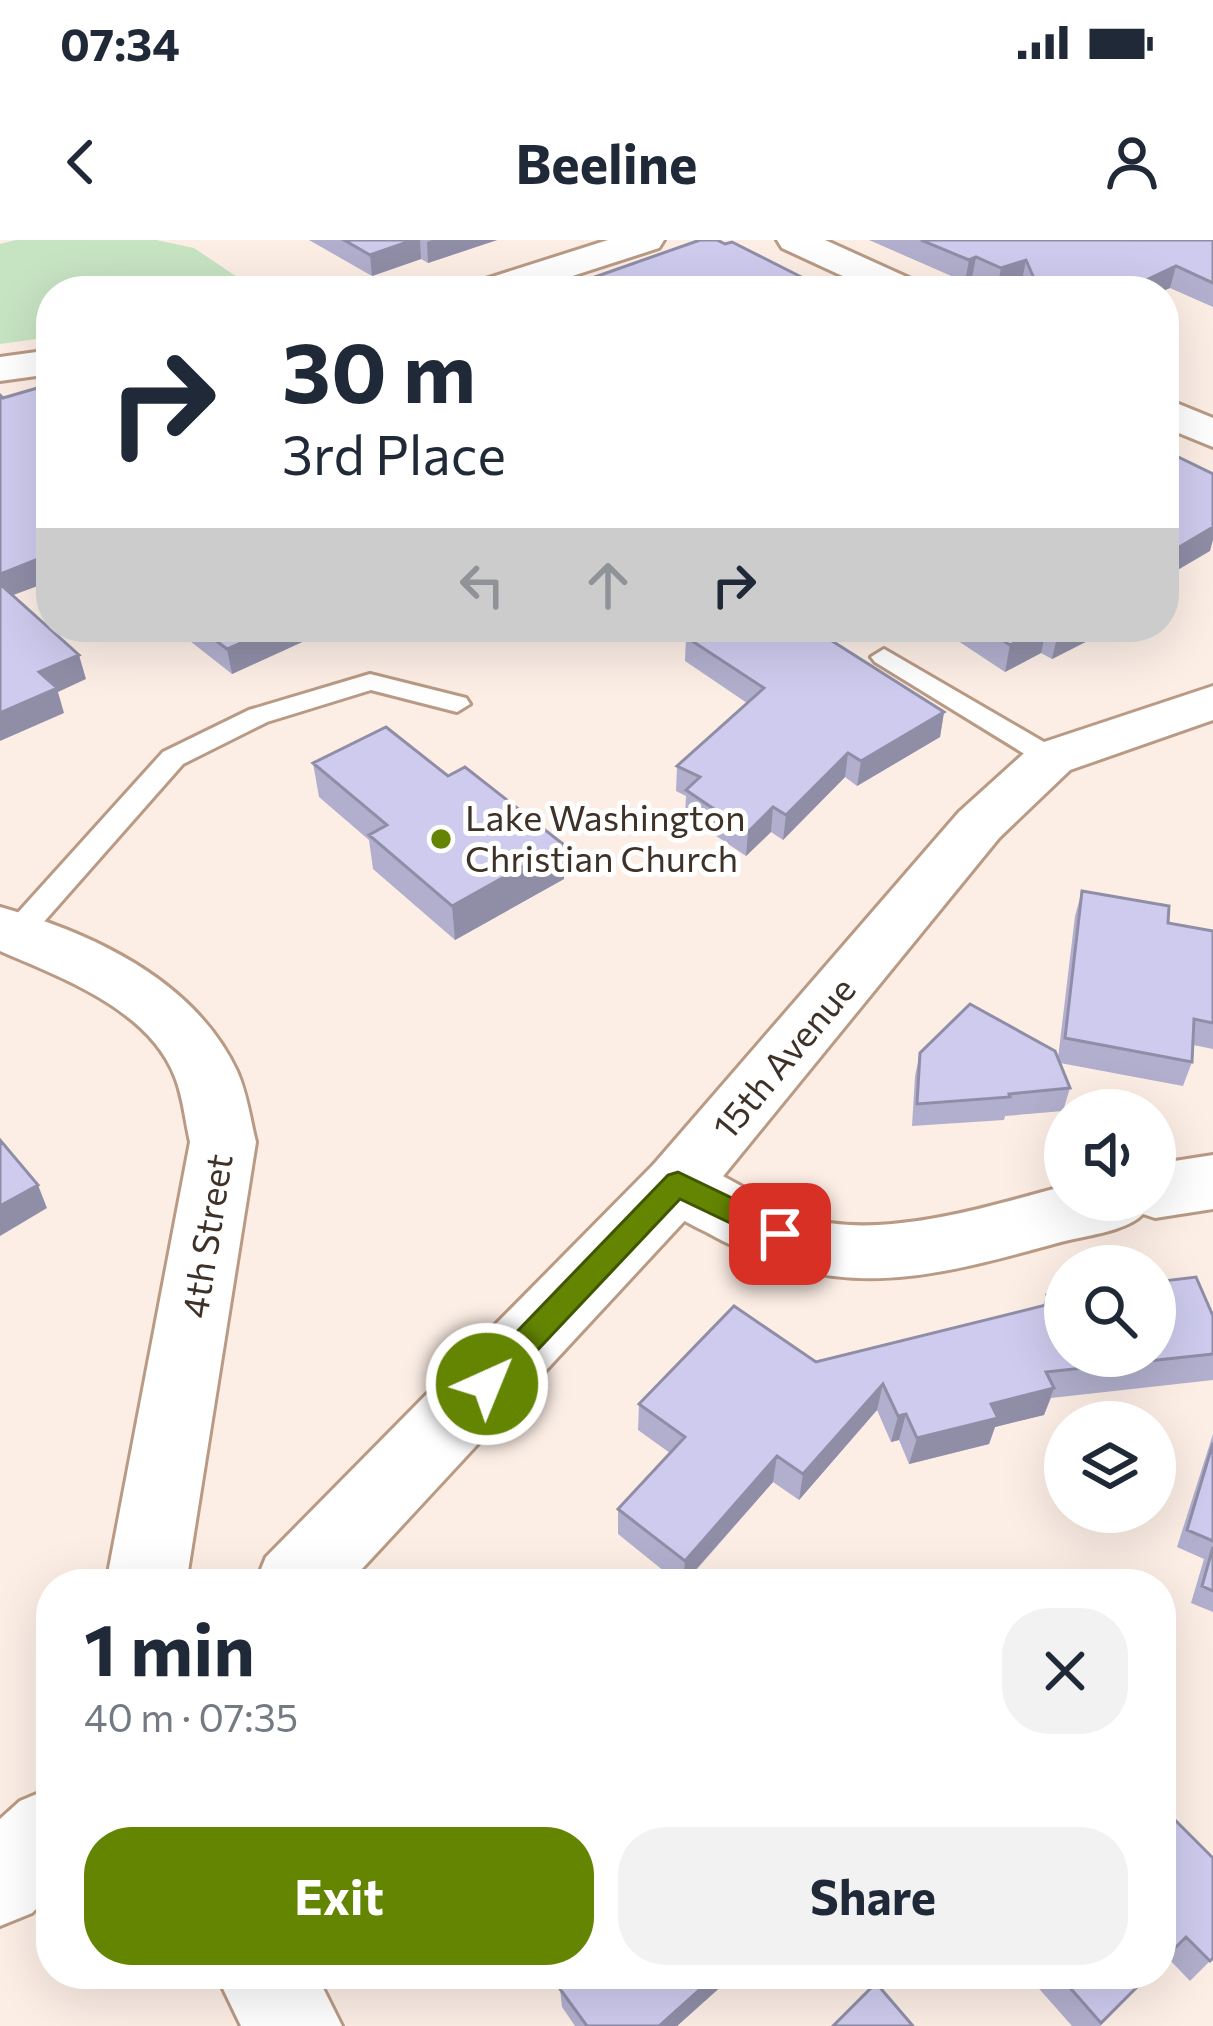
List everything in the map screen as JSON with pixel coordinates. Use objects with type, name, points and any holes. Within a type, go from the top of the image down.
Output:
[{"type":"street","points":[[534,276],[646,240]]},
{"type":"street","points":[[796,240],[874,276]]},
{"type":"street","points":[[0,369],[36,364]]},
{"type":"street","points":[[1179,418],[1213,434]]},
{"type":"street","name":"15th Avenue","points":[[310,1569],[678,1183],[979,825],[1051,758],[1213,702]]},
{"type":"street","name":"4th Street","points":[[8,931],[130,988],[176,1024],[205,1072],[223,1142],[149,1569]]},
{"type":"street","points":[[1176,1188],[1213,1182]]},
{"type":"street","points":[[678,1183],[716,1206],[812,1248],[897,1252],[1044,1217]]},
{"type":"street","points":[[0,1881],[36,1846]]},
{"type":"street","points":[[272,1989],[294,2026]]},
{"type":"lane","points":[[884,657],[1051,758]]},
{"type":"lane","points":[[8,931],[173,758],[258,716],[370,682],[457,704]]},
{"type":"green space","points":[[156,240],[194,248],[236,276],[36,276],[36,339],[0,344],[0,244]]},
{"type":"building","points":[[344,240],[413,240],[370,255]]},
{"type":"building","points":[[700,240],[717,240],[732,242],[799,276],[598,276]]},
{"type":"building","points":[[921,240],[1213,240],[1213,283],[1176,266],[1155,276],[1033,276],[1026,260],[1001,268],[976,257],[969,260]]},
{"type":"building","points":[[36,388],[36,560],[0,574],[0,395]]},
{"type":"building","points":[[1179,457],[1213,474],[1213,527],[1179,547]]},
{"type":"building","points":[[0,584],[36,616],[36,642],[65,642],[79,655],[39,672],[57,688],[0,713]]},
{"type":"building","points":[[694,642],[834,642],[944,712],[861,761],[848,753],[786,815],[773,807],[748,832],[686,790],[700,777],[677,766],[764,688]]},
{"type":"building","name":"Lake Washington Christian Church","points":[[386,727],[448,776],[465,767],[563,844],[452,906],[369,835],[387,825],[313,763]]},
{"type":"building","points":[[1082,891],[1169,906],[1168,923],[1213,931],[1213,1023],[1194,1019],[1192,1062],[1065,1038]]},
{"type":"building","points":[[970,1004],[1055,1051],[1070,1088],[917,1104],[920,1053]]},
{"type":"building","points":[[0,1140],[38,1185],[0,1206]]},
{"type":"building","points":[[1196,1277],[1213,1316],[1213,1354],[1176,1358],[1176,1279]]},
{"type":"building","points":[[1044,1305],[1044,1377],[1054,1388],[991,1404],[998,1418],[917,1438],[906,1414],[898,1416],[883,1384],[803,1474],[777,1456],[685,1561],[618,1509],[685,1437],[639,1404],[734,1306],[816,1362]]},
{"type":"building","points":[[1213,1443],[1213,1541],[1187,1530]]},
{"type":"building","points":[[1213,1547],[1213,1591],[1202,1586]]},
{"type":"building","points":[[1176,1821],[1213,1858],[1213,1958],[1210,1961],[1186,1937],[1176,1947]]},
{"type":"building","points":[[560,1989],[700,1989],[659,2026],[587,2026]]},
{"type":"building","points":[[870,1989],[881,1989],[913,2026],[833,2026]]},
{"type":"building","points":[[1071,1989],[1135,1989],[1101,2023]]},
{"type":"place","name":"Lake Washington Christian Church","points":[[441,839]]},
{"type":"route","points":[[487,1384],[678,1183],[780,1234]]}]
